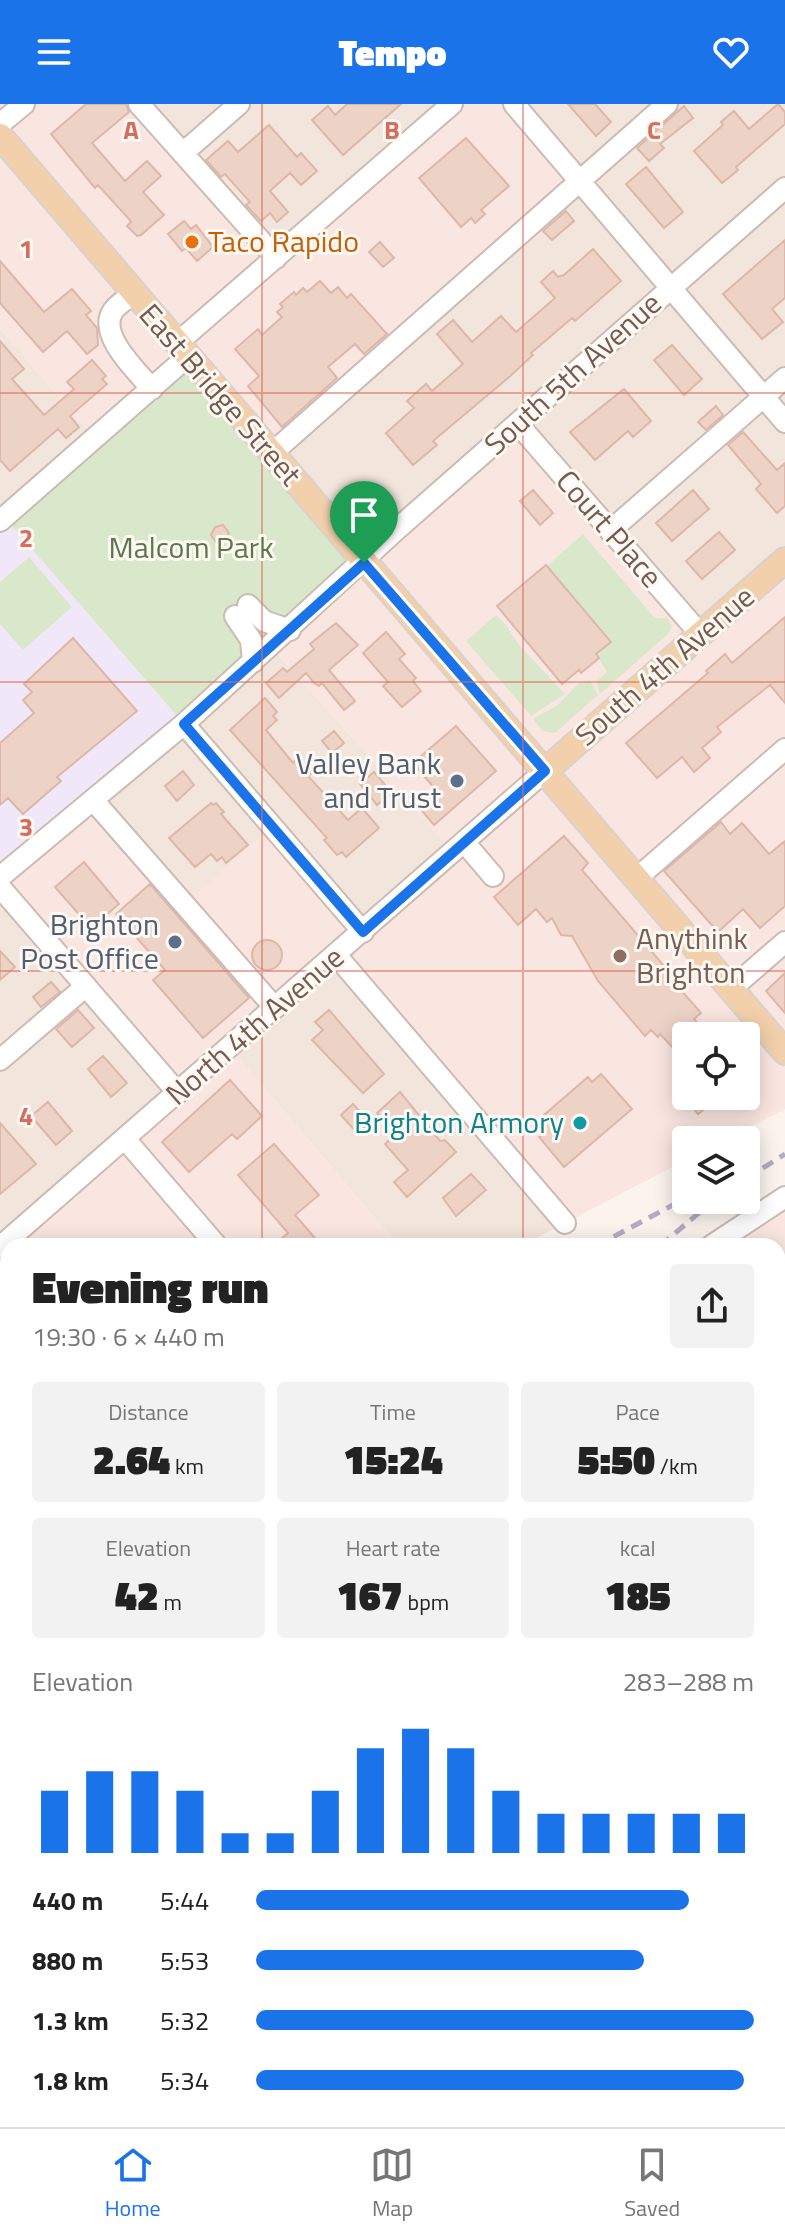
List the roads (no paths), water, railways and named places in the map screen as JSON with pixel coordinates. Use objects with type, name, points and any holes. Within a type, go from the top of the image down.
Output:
[{"type":"main road","name":"East Bridge Street","points":[[4,148],[133,293],[785,1052]]},
{"type":"main road","name":"South 4th Avenue","points":[[545,771],[785,560]]},
{"type":"street","points":[[0,124],[24,104]]},
{"type":"street","points":[[139,104],[276,258]]},
{"type":"street","points":[[183,153],[239,104]]},
{"type":"street","points":[[1,517],[152,389],[182,350],[276,258],[452,104]]},
{"type":"street","points":[[514,104],[785,422]]},
{"type":"street","points":[[271,454],[667,104]]},
{"type":"street","name":"South 5th Avenue","points":[[0,877],[184,724],[785,188]]},
{"type":"street","points":[[133,293],[112,312],[110,329],[118,348],[152,389]]},
{"type":"street","points":[[610,531],[785,378]]},
{"type":"street","name":"Court Place","points":[[518,424],[701,635]]},
{"type":"street","points":[[253,662],[251,640],[242,610],[290,630]]},
{"type":"street","points":[[184,724],[363,932]]},
{"type":"street","points":[[637,878],[785,749]]},
{"type":"street","name":"North 4th Avenue","points":[[10,1238],[545,771]]},
{"type":"street","points":[[93,800],[275,1008]]},
{"type":"street","points":[[464,842],[493,876]]},
{"type":"street","points":[[0,887],[178,1093]]},
{"type":"street","points":[[731,989],[785,942]]},
{"type":"street","points":[[336,955],[565,1223]]},
{"type":"street","points":[[0,1060],[86,986]]},
{"type":"street","points":[[125,1139],[210,1238]]},
{"type":"street","points":[[723,1238],[785,1197]]},
{"type":"railway","points":[[760,1170],[785,1154]]},
{"type":"railway","points":[[611,1238],[672,1205]]},
{"type":"railway","points":[[669,1238],[698,1214]]},
{"type":"place","name":"Taco Rapido","points":[[192,242]]},
{"type":"place","name":"Valley Bank and Trust","points":[[457,781]]},
{"type":"place","name":"Brighton Post Office","points":[[175,942]]},
{"type":"place","name":"Anythink Brighton","points":[[620,956]]},
{"type":"place","name":"Brighton Armory","points":[[580,1123]]},
{"type":"park label","name":"Malcom Park","points":[[191,548]]}]
